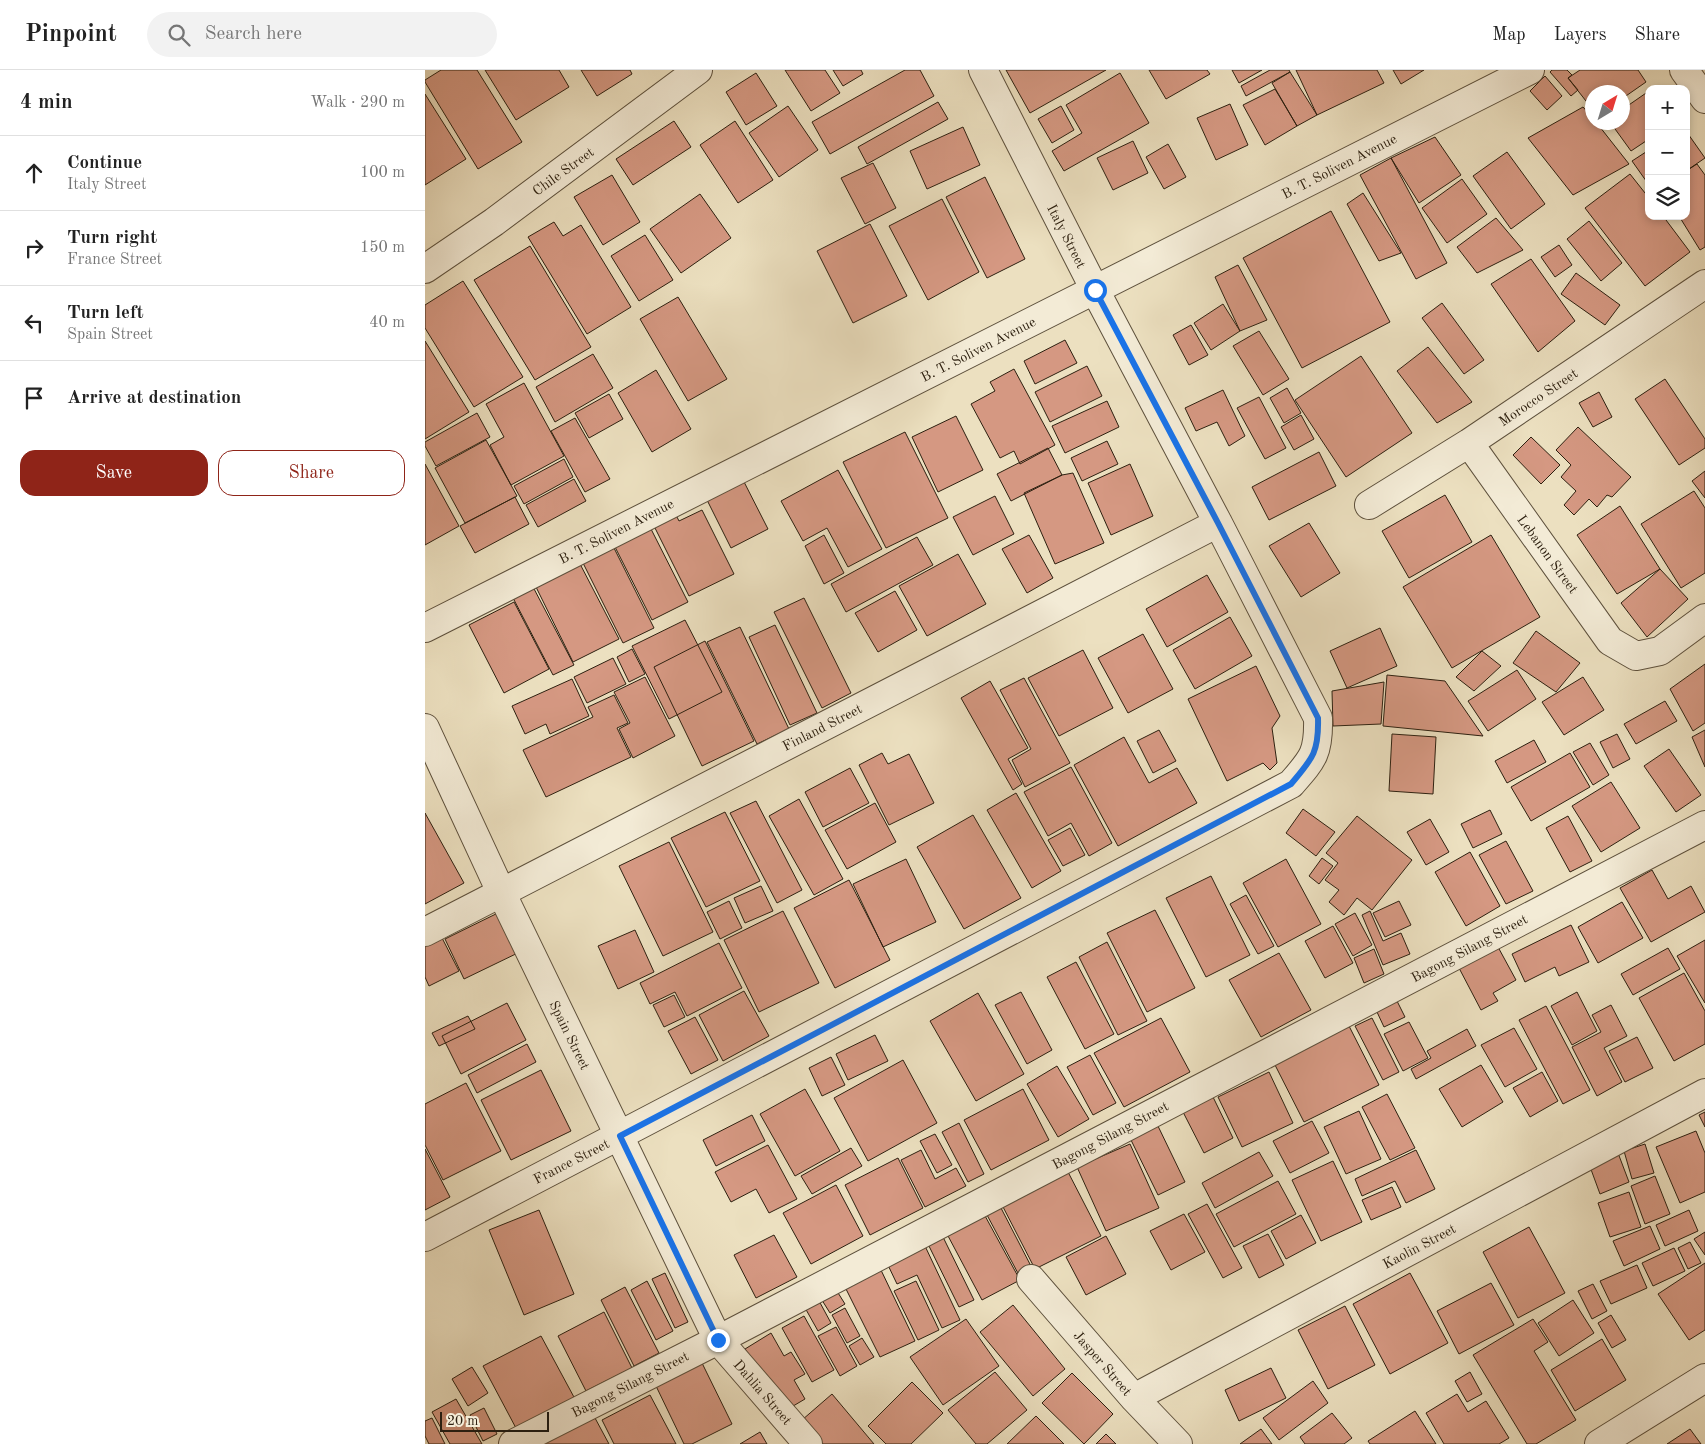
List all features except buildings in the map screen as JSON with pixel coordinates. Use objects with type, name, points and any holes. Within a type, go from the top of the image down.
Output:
[{"type":"street","name":"Chile Street","points":[[425,269],[494,222],[698,70]]},
{"type":"street","name":"Italy Street","points":[[983,70],[1095,290],[1318,718],[1319,735],[1316,750]]},
{"type":"street","name":"B. T. Soliven Avenue","points":[[425,628],[1530,70]]},
{"type":"street","points":[[1684,70],[1705,99]]},
{"type":"street","name":"Morocco Street","points":[[1369,505],[1469,443],[1705,284]]},
{"type":"street","name":"Lebanon Street","points":[[1469,443],[1610,641],[1635,656],[1660,651],[1705,618]]},
{"type":"street","name":"Finland Street","points":[[425,932],[1218,523]]},
{"type":"street","name":"Spain Street","points":[[425,728],[501,892],[718,1340]]},
{"type":"street","name":"France Street","points":[[425,1237],[1291,784],[1316,750]]},
{"type":"street","name":"Bagong Silang Street","points":[[513,1444],[718,1340],[1705,825]]},
{"type":"street","name":"Kaolin Street","points":[[1134,1398],[1705,1093]]},
{"type":"street","name":"Jasper Street","points":[[1031,1279],[1134,1398],[1178,1444]]},
{"type":"street","name":"Dahlia Street","points":[[718,1340],[808,1444]]},
{"type":"street","points":[[1599,1444],[1705,1378]]},
{"type":"route","points":[[718,1340],[620,1136],[1291,784],[1316,750],[1319,735],[1318,718],[1095,290]]}]
